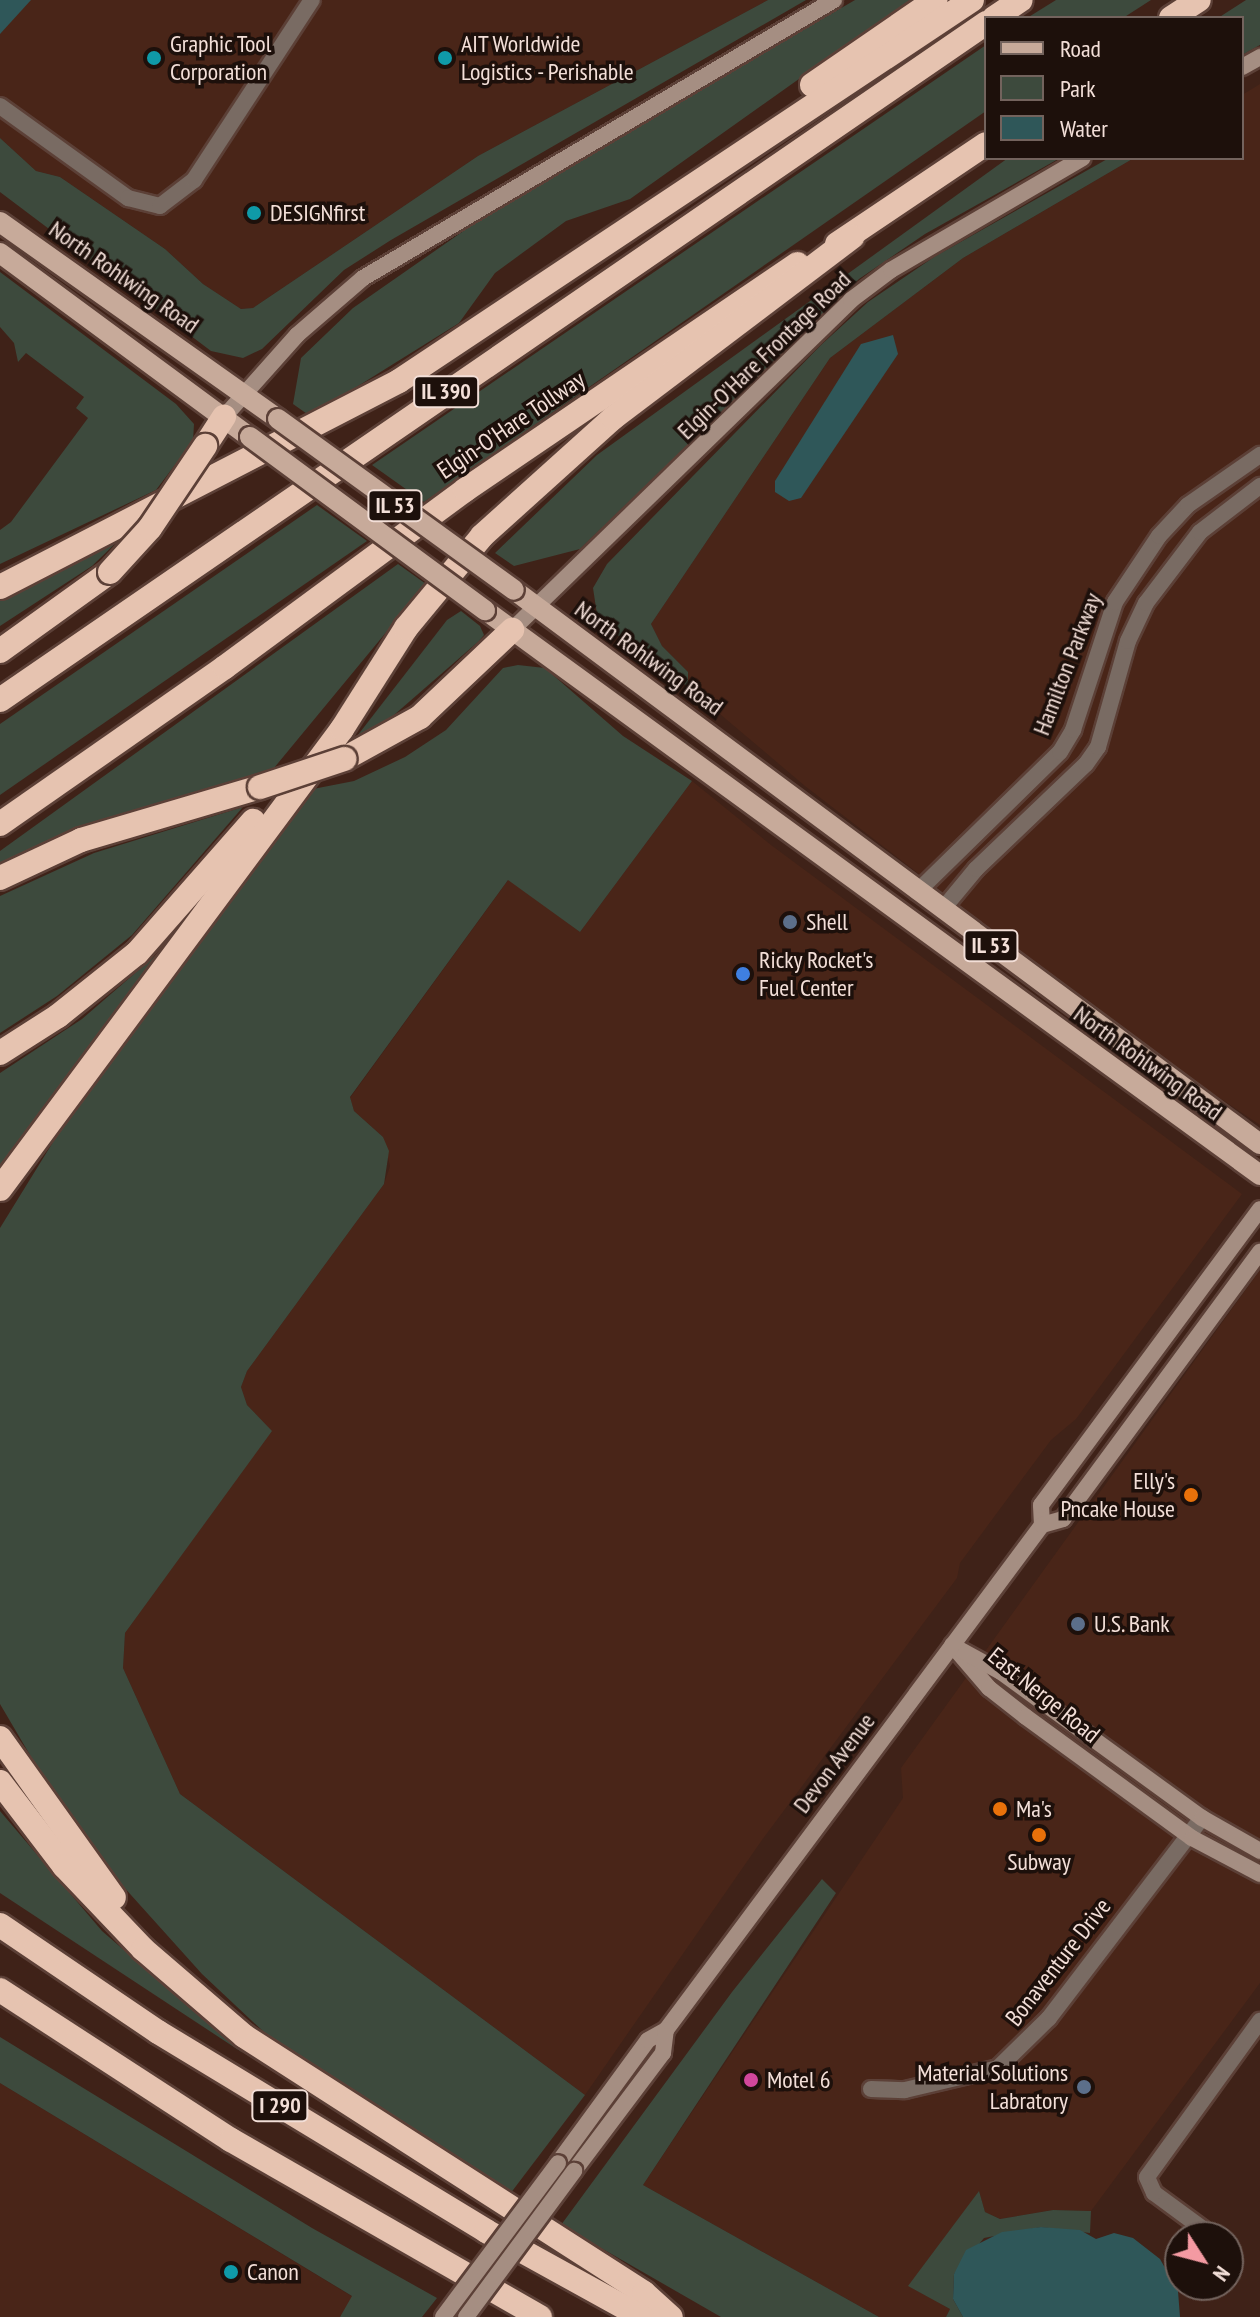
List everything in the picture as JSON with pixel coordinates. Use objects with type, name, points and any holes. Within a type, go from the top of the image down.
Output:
[{"type":"highway","points":[[676,193],[730,143],[935,0]]},
{"type":"highway","points":[[0,587],[399,381],[676,193],[972,0]]},
{"type":"highway","points":[[997,16],[1021,0]]},
{"type":"highway","points":[[1174,16],[1199,0]]},
{"type":"highway","name":"IL 390","points":[[0,700],[984,24]]},
{"type":"highway","name":"Elgin-O'Hare Tollway","points":[[0,824],[225,667],[478,481],[802,261],[852,237],[984,145]]},
{"type":"highway","points":[[0,1053],[97,987],[176,913],[482,536],[552,469],[852,237]]},
{"type":"highway","points":[[0,651],[110,572],[150,528],[224,417]]},
{"type":"highway","points":[[0,878],[81,840],[344,759],[420,717],[512,630]]},
{"type":"highway","points":[[0,1189],[342,729],[392,647]]},
{"type":"highway","points":[[0,1738],[73,1846],[125,1911],[244,2036]]},
{"type":"highway","points":[[0,1782],[64,1866],[143,1949],[244,2036],[644,2293],[671,2317]]},
{"type":"highway","name":"I 290","points":[[0,1925],[158,2032],[486,2231],[642,2317]]},
{"type":"highway","name":"I 290","points":[[0,1990],[357,2215],[540,2317]]},
{"type":"highway","points":[[0,2006],[175,2103]]},
{"type":"main road","points":[[224,417],[306,327],[363,278],[834,0]]},
{"type":"main road","name":"Elgin-O'Hare Frontage Road","points":[[512,630],[851,300],[891,270],[1080,160]]},
{"type":"main road","name":"North Rohlwing Road","points":[[0,222],[244,393],[536,606],[916,900]]},
{"type":"main road","name":"North Rohlwing Road","points":[[0,253],[927,936],[1260,1175]]},
{"type":"main road","points":[[788,834],[834,855],[905,907],[916,900]]},
{"type":"main road","points":[[916,900],[942,910]]},
{"type":"main road","points":[[916,900],[927,936]]},
{"type":"main road","name":"North Rohlwing Road","points":[[942,910],[1260,1144]]},
{"type":"main road","name":"Devon Avenue","points":[[1042,1525],[1041,1505],[1260,1209]]},
{"type":"main road","name":"Devon Avenue","points":[[443,2317],[648,2040],[666,2030],[1042,1525],[1063,1519],[1260,1252]]},
{"type":"main road","name":"East Nerge Road","points":[[952,1645],[1001,1672],[1202,1818],[1260,1851]]},
{"type":"main road","name":"East Nerge Road","points":[[952,1645],[989,1688],[1188,1835],[1260,1874]]},
{"type":"main road","name":"Devon Avenue","points":[[466,2317],[663,2053],[666,2030]]},
{"type":"street","points":[[0,106],[128,198],[160,206],[194,180],[312,0]]},
{"type":"street","name":"Hamilton Parkway","points":[[916,900],[1060,752],[1073,730],[1115,602],[1159,536],[1188,505],[1260,455]]},
{"type":"street","name":"Hamilton Parkway","points":[[942,910],[976,869],[1086,764],[1098,747],[1128,641],[1146,603],[1200,532],[1260,486]]},
{"type":"street","name":"Bonaventure Drive","points":[[871,2089],[905,2090],[998,2068],[1049,2018],[1202,1818]]},
{"type":"street","points":[[1192,2221],[1154,2193],[1147,2177],[1260,2021]]},
{"type":"shaded area","points":[[0,0],[768,0],[478,156],[253,308],[241,309],[203,284],[165,249],[60,177],[36,171],[0,138]]},
{"type":"shaded area","points":[[1260,84],[1260,1125],[1139,1044],[805,786],[688,687],[688,672],[662,646],[651,624],[830,358],[963,258],[1131,160],[1244,160],[1244,94]]},
{"type":"shaded area","points":[[692,781],[771,845],[1242,1194],[1076,1419],[1051,1440],[960,1563],[957,1578],[762,1840],[585,2095],[180,1794],[123,1668],[125,1633],[271,1431],[247,1405],[241,1387],[247,1371],[384,1184],[390,1166],[383,1137],[354,1111],[350,1098],[509,879],[580,932]]},
{"type":"shaded area","points":[[1260,1270],[1260,1983],[1091,2211],[1053,2210],[1000,2219],[985,2212],[979,2192],[909,2286],[950,2309],[946,2317],[879,2317],[643,2185],[903,1798],[901,1768]]},
{"type":"shaded area","points":[[0,2083],[353,2297],[340,2317],[0,2317]]},
{"type":"green space","points":[[768,0],[806,0],[391,240],[344,270],[262,349],[243,358],[211,351],[0,192],[0,138],[36,171],[60,177],[165,249],[203,284],[241,309],[253,308],[478,156]]},
{"type":"green space","points":[[855,0],[910,0],[630,199],[566,221],[495,273],[459,323],[310,416],[293,404],[301,358],[353,308],[495,209]]},
{"type":"green space","points":[[1056,0],[1151,0],[1126,16],[1030,16]]},
{"type":"green space","points":[[1246,0],[1260,0],[1260,45],[1244,54],[1244,16],[1221,16]]},
{"type":"green space","points":[[984,46],[984,112],[424,502],[372,465]]},
{"type":"green space","points":[[1005,160],[1056,160],[925,234],[859,279],[580,549],[514,566],[495,553],[597,455]]},
{"type":"green space","points":[[1105,160],[1131,160],[963,258],[830,358],[651,624],[662,646],[688,672],[688,687],[598,621],[593,588],[607,564],[821,345],[868,302],[934,257]]},
{"type":"green space","points":[[0,272],[176,404],[194,424],[193,441],[156,490],[0,564],[0,530],[11,522],[88,418],[76,408],[84,397],[26,353],[18,362],[14,343],[0,327]]},
{"type":"green space","points":[[317,505],[367,541],[0,795],[0,724]]},
{"type":"green space","points":[[120,539],[92,566],[0,626],[0,600]]},
{"type":"green space","points":[[398,564],[426,584],[274,768],[68,836],[0,869],[0,851]]},
{"type":"green space","points":[[461,611],[480,626],[484,635],[394,715],[354,740],[447,620]]},
{"type":"green space","points":[[518,665],[545,668],[623,736],[692,781],[580,932],[508,880],[350,1097],[354,1111],[383,1137],[389,1151],[384,1184],[247,1371],[241,1387],[247,1405],[272,1431],[125,1633],[123,1668],[180,1794],[585,2095],[510,2194],[266,2034],[202,1974],[113,1875],[50,1789],[0,1704],[0,1228],[66,1121],[313,789],[354,781],[405,757],[446,730],[503,668]]},
{"type":"green space","points":[[243,807],[132,935],[57,996],[0,1033],[0,896],[94,853]]},
{"type":"green space","points":[[171,942],[0,1169],[0,1073],[82,1019]]},
{"type":"green space","points":[[0,1811],[102,1931],[243,2053],[0,1893]]},
{"type":"green space","points":[[822,1879],[836,1893],[643,2185],[879,2317],[721,2317],[561,2225],[732,1992]]},
{"type":"green space","points":[[0,2037],[312,2228],[437,2298],[422,2317],[340,2317],[352,2296],[0,2083]]},
{"type":"green space","points":[[979,2191],[985,2212],[1000,2219],[1053,2210],[1091,2211],[1090,2233],[1041,2227],[984,2238],[954,2274],[953,2299],[963,2317],[946,2317],[950,2309],[908,2286]]},
{"type":"water","points":[[0,0],[31,0],[0,34]]},
{"type":"water","points":[[893,335],[898,354],[801,498],[789,501],[775,492],[775,481],[861,344]]},
{"type":"water","points":[[1041,2227],[1080,2230],[1096,2239],[1114,2233],[1133,2238],[1160,2259],[1164,2266],[1164,2301],[1179,2301],[1180,2317],[963,2317],[953,2299],[954,2274],[966,2250],[1002,2232]]},
{"type":"place","name":"Graphic Tool Corporation","points":[[154,58]]},
{"type":"place","name":"AIT Worldwide Logistics - Perishable","points":[[445,58]]},
{"type":"place","name":"DESIGNfirst","points":[[254,213]]},
{"type":"place","name":"Shell","points":[[790,922]]},
{"type":"place","name":"Ricky Rocket's Fuel Center","points":[[743,974]]},
{"type":"place","name":"Elly's Pncake House","points":[[1191,1495]]},
{"type":"place","name":"U.S. Bank","points":[[1078,1624]]},
{"type":"place","name":"Ma's","points":[[1000,1809]]},
{"type":"place","name":"Subway","points":[[1039,1835]]},
{"type":"place","name":"Motel 6","points":[[751,2080]]},
{"type":"place","name":"Material Solutions Labratory","points":[[1084,2087]]},
{"type":"place","name":"Canon","points":[[231,2272]]}]
